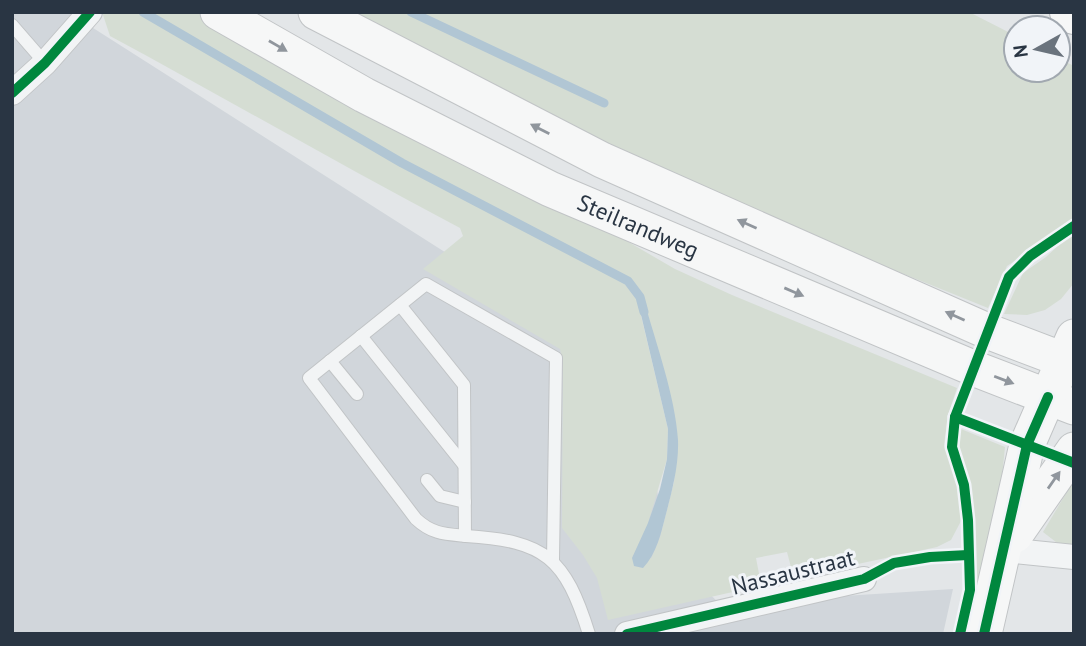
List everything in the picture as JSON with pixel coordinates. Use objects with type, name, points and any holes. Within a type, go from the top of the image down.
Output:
[{"type":"highway","points":[[1069,12],[1074,15]]},
{"type":"main road","name":"Steilrandweg","points":[[218,12],[364,95],[550,189],[973,368],[1061,402]]},
{"type":"main road","name":"Steilrandweg","points":[[317,12],[602,160],[987,331],[1070,354]]},
{"type":"main road","points":[[984,634],[1027,445],[1061,402],[1070,354]]},
{"type":"main road","points":[[1005,550],[1074,450]]},
{"type":"street","points":[[12,93],[46,63],[90,12]]},
{"type":"street","points":[[1005,550],[1074,557]]},
{"type":"street","name":"Nassaustraat","points":[[627,634],[864,579]]},
{"type":"lane","points":[[12,25],[46,63]]},
{"type":"lane","points":[[553,560],[556,358],[426,284],[309,377],[416,519],[436,534],[498,537],[521,543],[553,560],[577,595],[589,634]]},
{"type":"lane","points":[[400,304],[464,385],[465,536]]},
{"type":"lane","points":[[361,336],[464,464]]},
{"type":"lane","points":[[330,360],[358,394]]},
{"type":"lane","points":[[427,480],[440,496],[465,502]]},
{"type":"shaded area","points":[[12,12],[68,12],[641,377],[666,552],[720,604],[953,589],[943,634],[12,634]]},
{"type":"shaded area","points":[[102,12],[201,12],[594,222],[675,269],[957,388],[948,415],[944,445],[961,502],[961,521],[951,540],[937,547],[802,576],[792,571],[787,552],[756,558],[760,579],[755,587],[608,620],[597,578],[562,528],[563,363],[560,349],[423,269],[463,236],[460,228],[110,36]],"holes":[[[644,300],[669,396],[678,443],[674,482],[660,537],[651,559],[648,523],[667,459],[668,429],[638,303]]]},
{"type":"shaded area","points":[[352,12],[969,12],[1002,29],[1002,84],[1072,84],[1072,65],[1074,66],[1074,218],[1007,266],[988,308],[817,239],[608,146]]},
{"type":"shaded area","points":[[1074,231],[1074,283],[1061,299],[1045,310],[1027,315],[1004,314],[1023,273],[1046,257]]},
{"type":"shaded area","points":[[961,429],[1005,447],[1002,477],[974,604],[975,525],[972,499],[961,455]]},
{"type":"shaded area","points":[[1074,480],[1074,542],[1065,549],[1043,532]]},
{"type":"water","points":[[644,300],[669,388],[678,449],[675,478],[660,535],[652,556],[643,568],[634,566],[632,558],[660,489],[667,459],[668,429],[638,302]]},
{"type":"waterway","points":[[143,12],[402,163],[628,281],[640,297],[644,312]]},
{"type":"waterway","points":[[411,12],[604,103]]},
{"type":"cycle path","points":[[12,93],[45,63],[90,12]]},
{"type":"cycle path","points":[[960,634],[970,590],[964,485],[952,447],[955,417],[1009,277],[1030,256],[1074,226]]},
{"type":"cycle path","points":[[984,634],[1027,445],[1048,397]]},
{"type":"cycle path","points":[[955,417],[1074,463]]},
{"type":"cycle path","points":[[627,634],[864,579],[894,563],[968,555]]}]
